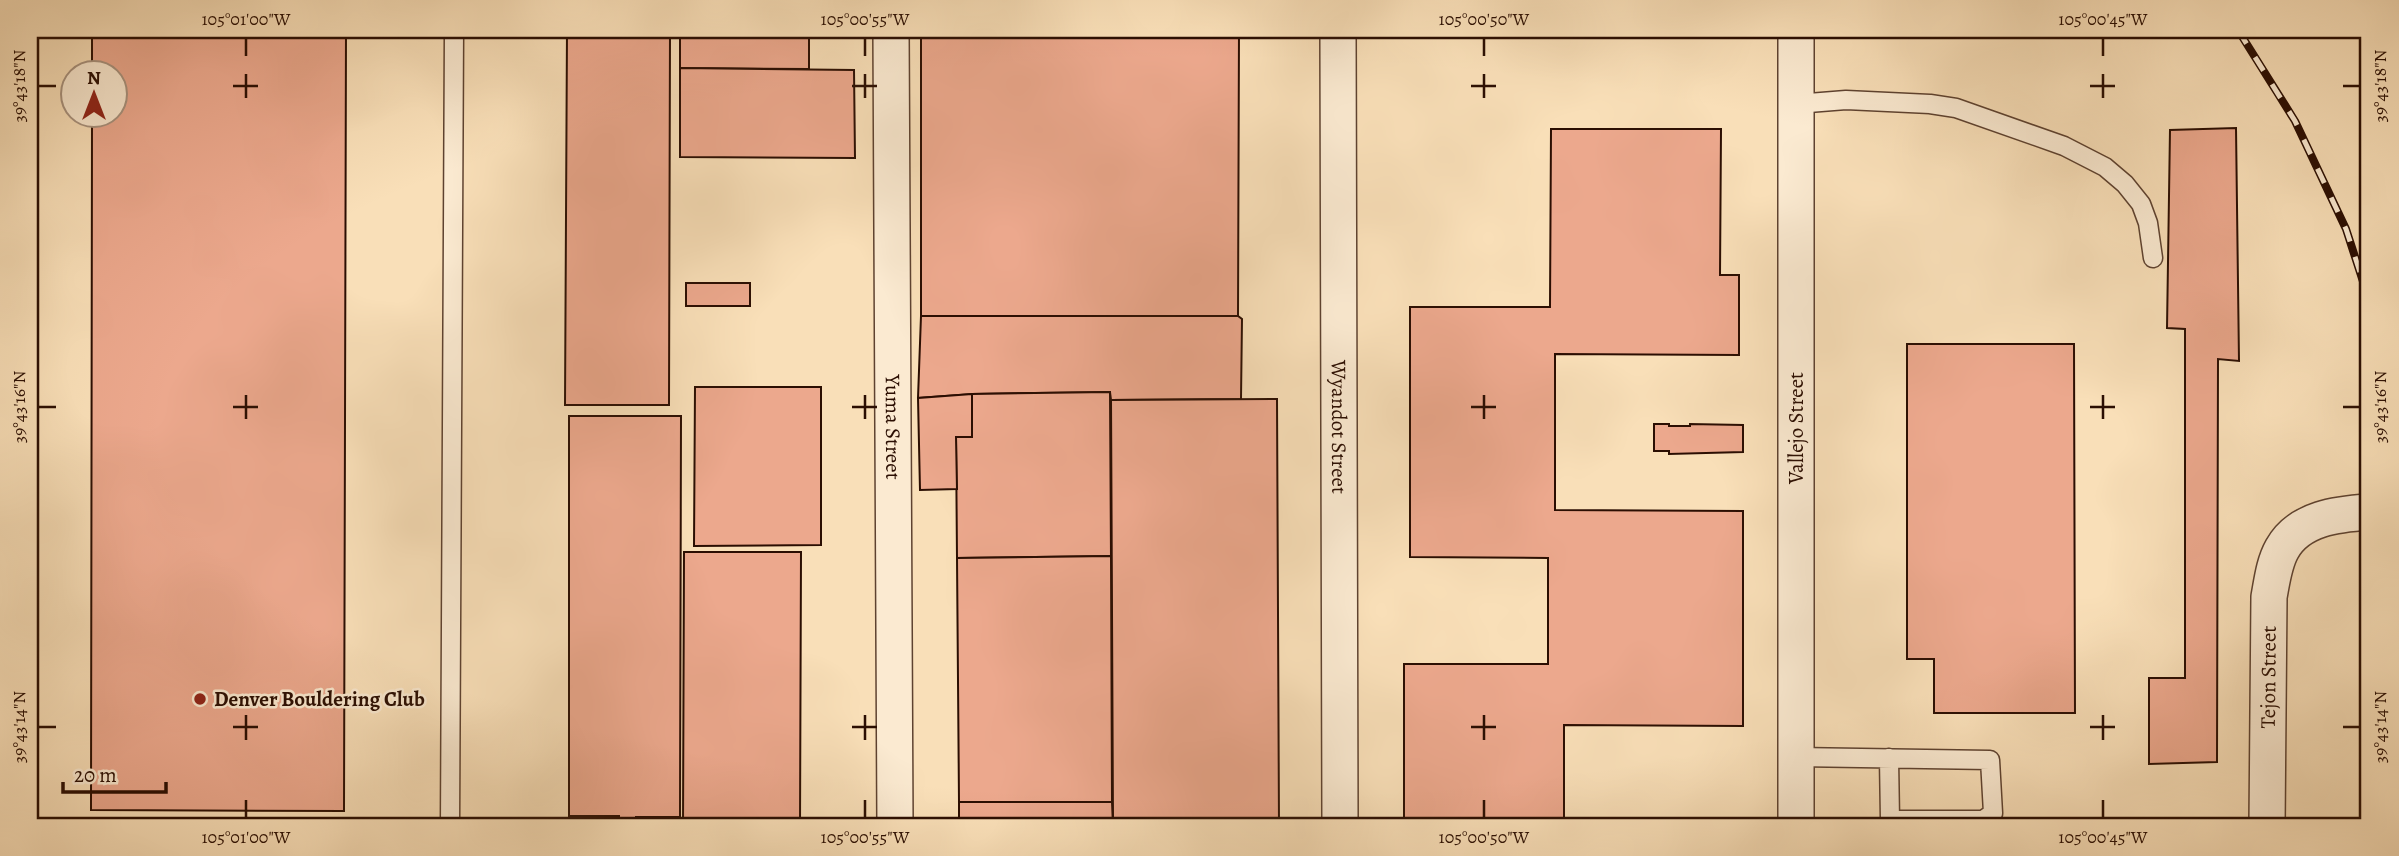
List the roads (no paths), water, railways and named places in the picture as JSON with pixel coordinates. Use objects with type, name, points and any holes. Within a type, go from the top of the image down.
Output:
[{"type":"street","name":"Yuma Street","points":[[891,30],[895,826]]},
{"type":"street","name":"Wyandot Street","points":[[1338,30],[1340,826]]},
{"type":"street","name":"Vallejo Street","points":[[1796,30],[1796,826]]},
{"type":"street","name":"Tejon Street","points":[[2267,826],[2269,597],[2273,575],[2282,549],[2294,534],[2314,522],[2334,515],[2369,512]]},
{"type":"lane","points":[[450,826],[454,30]]},
{"type":"lane","points":[[1796,104],[1846,100],[1930,104],[1956,108],[2064,146],[2105,167],[2125,184],[2141,204],[2148,223],[2153,258]]},
{"type":"lane","points":[[1796,757],[1889,758],[1990,760],[1993,813],[1983,820],[1890,820],[1889,758]]},
{"type":"railway","points":[[2238,30],[2295,121],[2346,229],[2369,300]]},
{"type":"place","name":"Denver Bouldering Club","points":[[200,699]]}]
